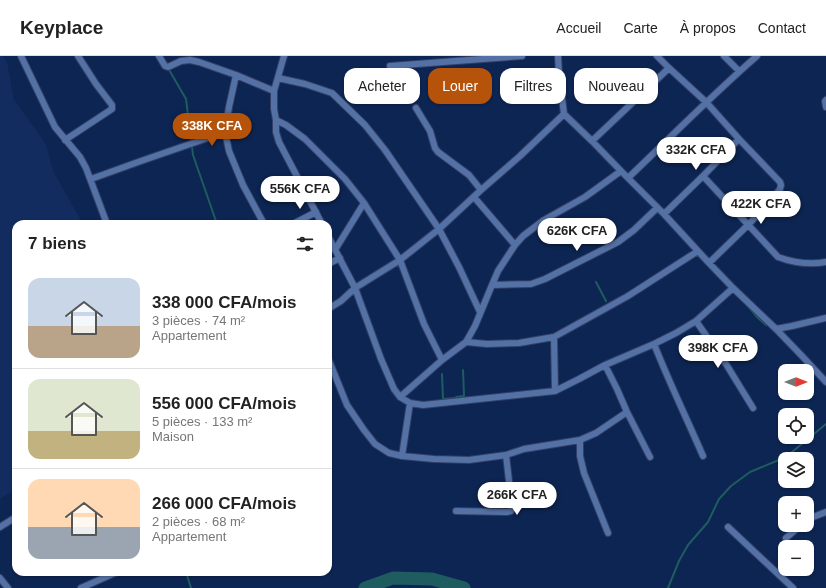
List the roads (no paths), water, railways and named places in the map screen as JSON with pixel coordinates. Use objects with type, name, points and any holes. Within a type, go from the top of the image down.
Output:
[{"type":"street","points":[[20,56],[55,127],[80,157],[91,179],[106,220]]},
{"type":"street","points":[[65,140],[112,109],[112,105],[78,56]]},
{"type":"street","points":[[159,56],[165,66],[168,67],[181,61],[190,60],[200,62],[274,91]]},
{"type":"street","points":[[284,56],[274,91],[276,132],[279,142],[320,220]]},
{"type":"street","points":[[390,66],[522,56]]},
{"type":"street","points":[[558,56],[564,114],[664,214],[733,288],[776,329],[826,382]]},
{"type":"street","points":[[657,56],[706,102],[781,184],[780,189],[769,203],[709,263]]},
{"type":"street","points":[[724,56],[739,71]]},
{"type":"street","points":[[628,178],[706,102],[757,56]]},
{"type":"street","points":[[592,141],[669,68]]},
{"type":"street","points":[[236,75],[225,132],[229,151],[243,185],[262,220]]},
{"type":"street","points":[[278,78],[306,84],[332,93],[365,125],[385,150],[439,229],[480,312]]},
{"type":"street","points":[[826,100],[826,107]]},
{"type":"street","points":[[416,108],[430,131],[435,148],[438,152],[469,176],[481,190]]},
{"type":"street","points":[[332,307],[341,301],[355,288],[400,260],[439,229],[564,114]]},
{"type":"street","points":[[276,120],[286,125],[305,139],[345,179],[364,203],[400,260],[424,324],[442,360]]},
{"type":"street","points":[[91,179],[141,160],[193,144],[225,132]]},
{"type":"street","points":[[664,214],[739,139]]},
{"type":"street","points":[[400,396],[442,360],[466,342],[475,326],[498,271],[522,236],[544,220],[585,197],[621,171]]},
{"type":"street","points":[[703,176],[778,257],[790,262],[818,264],[826,262]]},
{"type":"street","points":[[474,197],[515,245]]},
{"type":"street","points":[[335,250],[364,203]]},
{"type":"street","points":[[492,285],[531,284],[545,280],[618,242],[634,230],[657,208]]},
{"type":"street","points":[[301,220],[316,212]]},
{"type":"street","points":[[332,244],[355,288],[381,359],[394,389],[410,404],[423,405],[555,391],[605,365],[676,333],[696,321],[733,288]]},
{"type":"street","points":[[466,342],[487,344],[519,343],[554,337],[628,296],[698,251]]},
{"type":"street","points":[[332,262],[340,258]]},
{"type":"street","points":[[776,329],[826,318]]},
{"type":"street","points":[[696,321],[726,364],[753,408]]},
{"type":"street","points":[[554,337],[555,391]]},
{"type":"street","points":[[654,344],[703,456]]},
{"type":"street","points":[[605,365],[650,458]]},
{"type":"street","points":[[332,368],[347,404],[375,444],[389,453],[402,456],[469,460],[506,455],[524,449],[580,440],[596,433],[627,412]]},
{"type":"street","points":[[402,456],[410,404]]},
{"type":"street","points":[[580,440],[580,456],[584,473],[608,532]]},
{"type":"street","points":[[456,511],[510,511],[512,507],[506,455]]},
{"type":"street","points":[[814,517],[826,513]]},
{"type":"street","points":[[0,527],[12,520]]},
{"type":"street","points":[[728,527],[793,588]]},
{"type":"street","points":[[786,538],[793,532]]},
{"type":"street","points":[[80,588],[108,576]]},
{"type":"street","points":[[0,578],[8,588]]},
{"type":"waterway","points":[[168,68],[186,99],[193,155],[216,220]]},
{"type":"waterway","points":[[596,282],[606,301]]},
{"type":"waterway","points":[[747,305],[766,325]]},
{"type":"waterway","points":[[456,397],[464,396],[463,370]]},
{"type":"waterway","points":[[442,374],[443,399],[454,398]]},
{"type":"waterway","points":[[668,588],[679,561],[688,545],[708,522],[719,499],[731,486],[750,472],[786,457],[826,424]]},
{"type":"waterway","points":[[187,576],[191,588]]},
{"type":"waterway","points":[[365,588],[393,578],[432,579],[464,588]]}]
